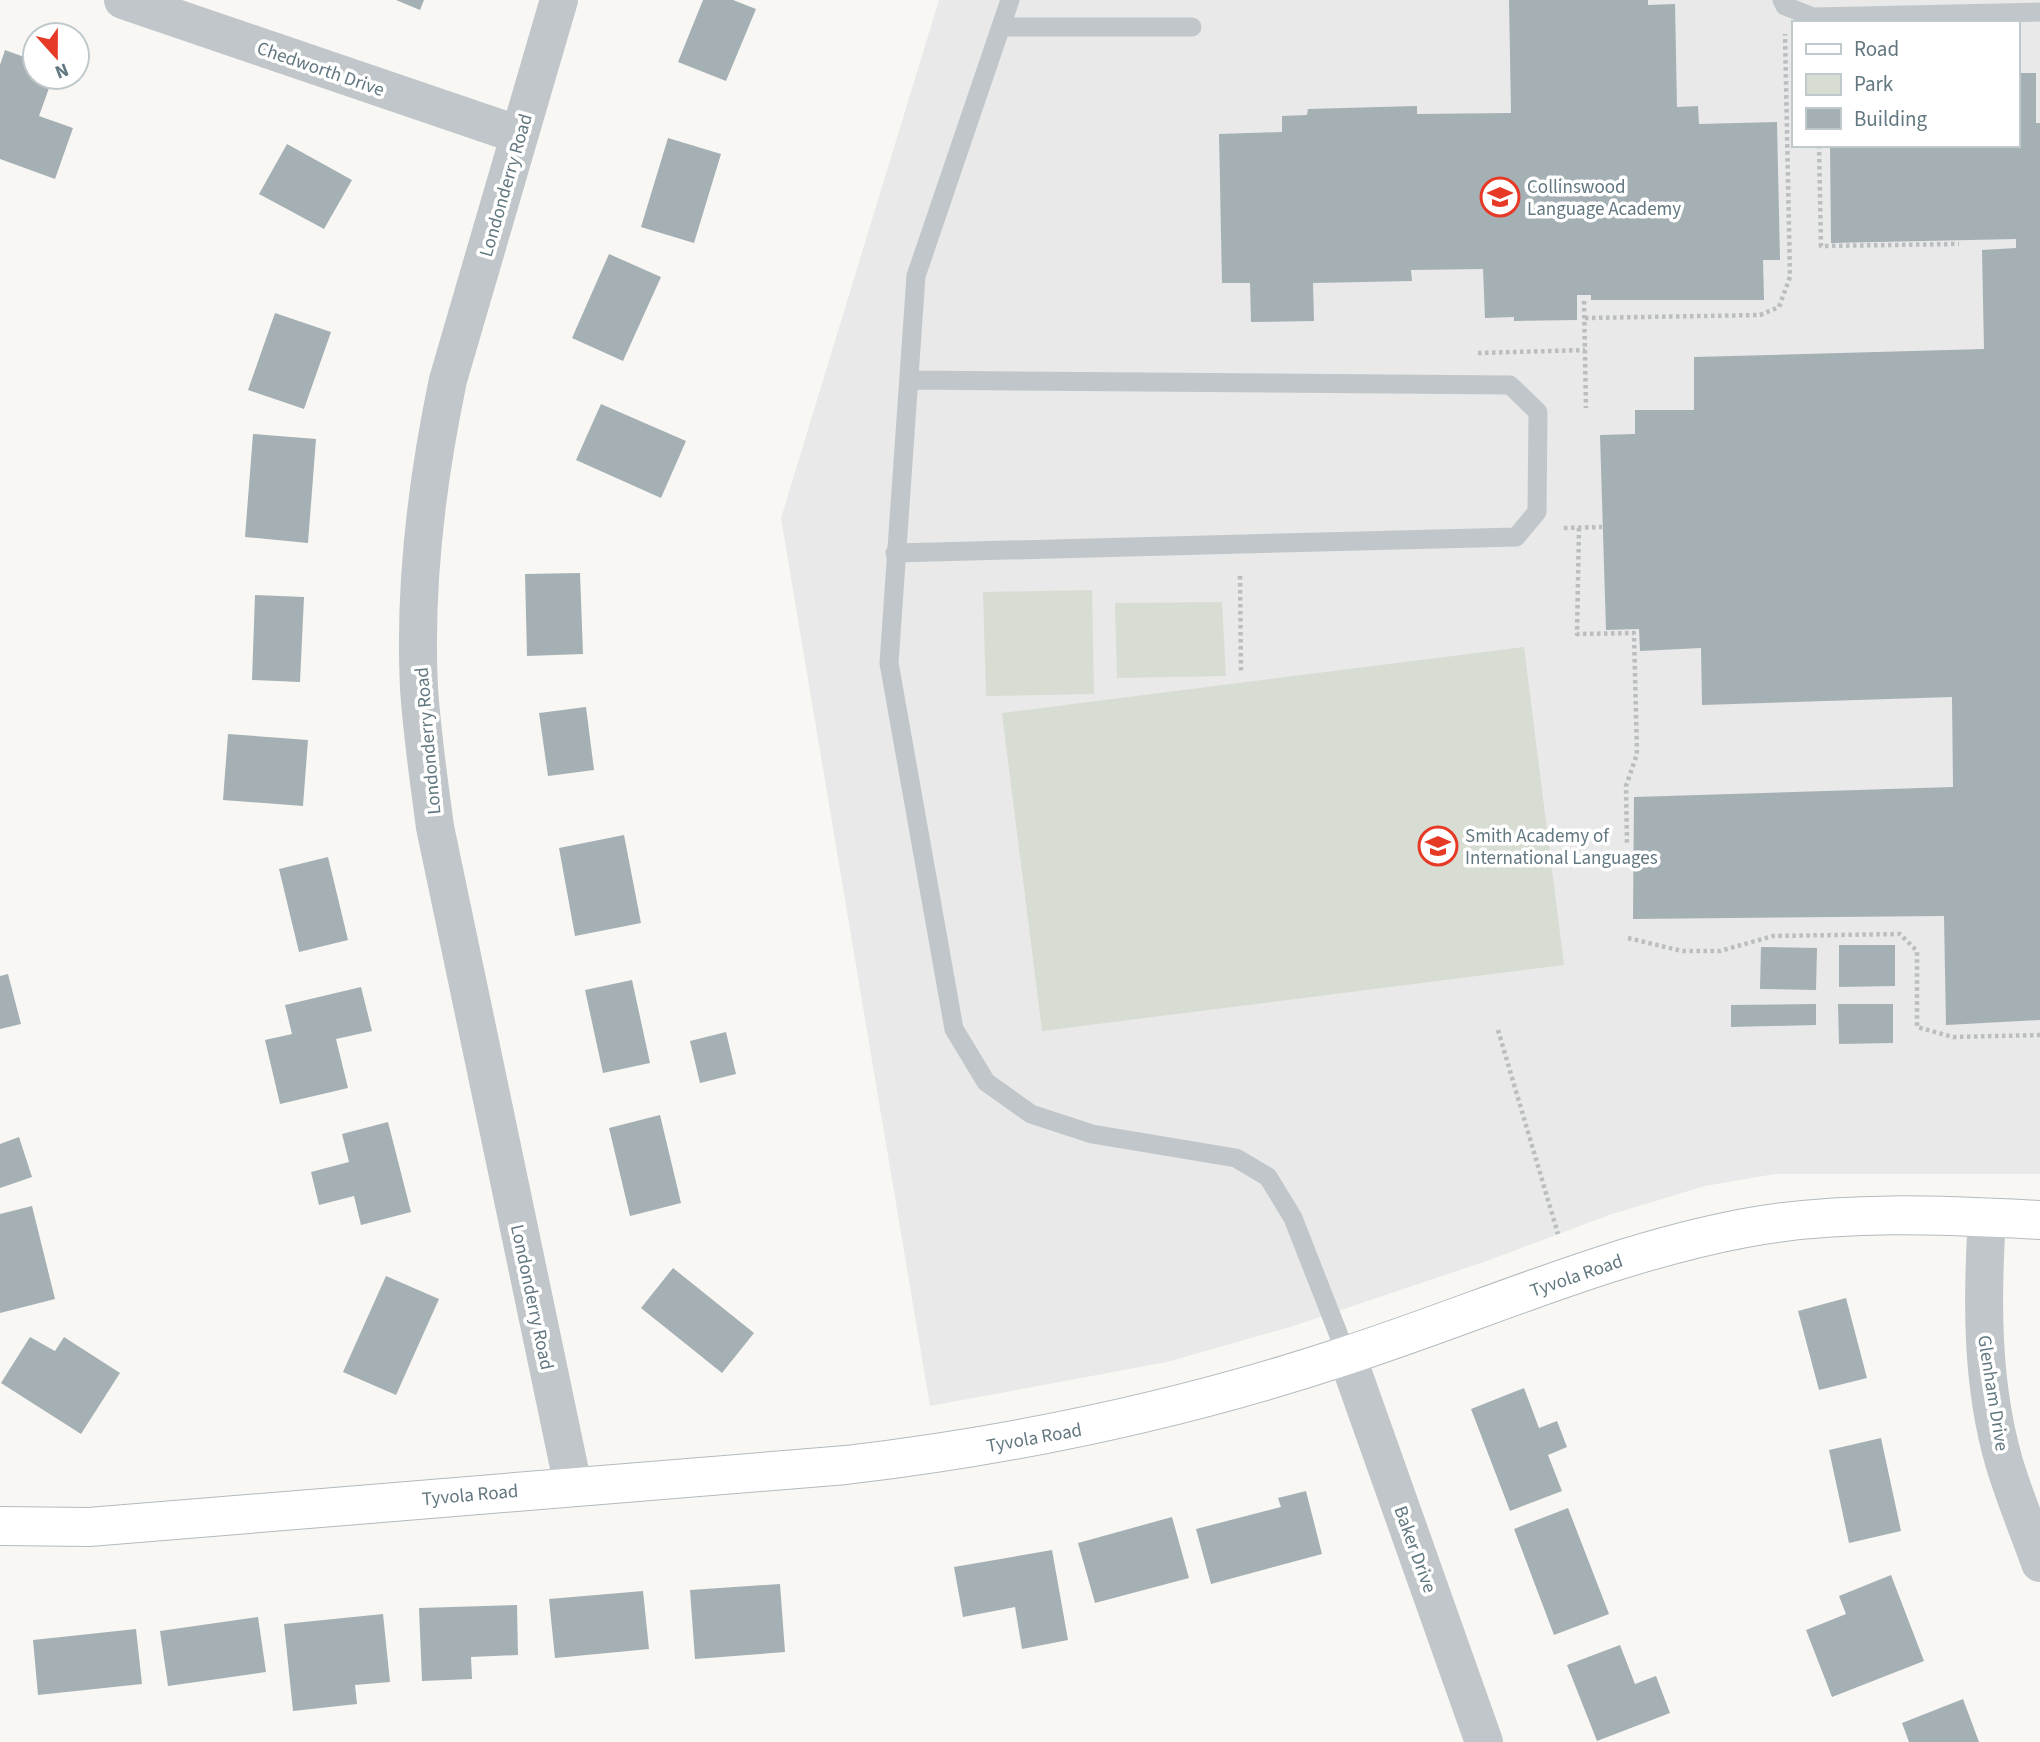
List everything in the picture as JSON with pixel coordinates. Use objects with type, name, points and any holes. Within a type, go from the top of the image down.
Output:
[{"type":"main road","name":"Tyvola Road","points":[[0,1525],[89,1527],[846,1465],[983,1446],[1073,1431],[1221,1395],[1347,1356],[1648,1250],[1744,1228],[1793,1221],[1892,1214],[2040,1220]]},
{"type":"street","name":"Chedworth Drive","points":[[123,0],[519,135]]},
{"type":"street","name":"Londonderry Road","points":[[559,0],[448,380],[437,431],[423,535],[419,687],[435,827],[573,1486]]},
{"type":"street","name":"Glenham Drive","points":[[1987,1217],[1982,1286],[1990,1385],[2004,1460],[2040,1563]]},
{"type":"street","name":"Baker Drive","points":[[1347,1356],[1484,1742]]},
{"type":"lane","points":[[1010,0],[916,276],[889,663],[954,1029],[986,1082],[1031,1114],[1092,1134],[1236,1158],[1268,1177],[1293,1218],[1347,1356]]},
{"type":"lane","points":[[1782,0],[1786,6],[1813,17],[2040,12]]},
{"type":"lane","points":[[1002,27],[1192,27]]},
{"type":"lane","points":[[895,553],[1516,537],[1537,512],[1538,412],[1510,386],[910,380]]},
{"type":"path","points":[[1585,318],[1760,315],[1779,307],[1790,277],[1785,31]]},
{"type":"path","points":[[1819,147],[1821,246],[1959,244]]},
{"type":"path","points":[[1584,301],[1586,408]]},
{"type":"path","points":[[1472,354],[1585,350]]},
{"type":"path","points":[[1579,527],[1577,634],[1634,633],[1637,754],[1626,786],[1627,844]]},
{"type":"path","points":[[1564,528],[1602,527]]},
{"type":"path","points":[[1240,576],[1241,672]]},
{"type":"path","points":[[1628,938],[1682,951],[1720,951],[1773,936],[1900,934],[1917,951],[1917,1027],[1954,1037],[2040,1035]]},
{"type":"path","points":[[1498,1030],[1558,1234]]},
{"type":"shaded area","name":"Smith Academy of International Languages","points":[[939,0],[2040,0],[2040,1174],[1775,1174],[1705,1186],[1609,1215],[1487,1261],[1290,1327],[1167,1362],[930,1406],[781,518]]},
{"type":"green space","points":[[1092,590],[1094,694],[986,696],[983,592]]},
{"type":"green space","points":[[1222,602],[1226,676],[1117,678],[1115,603]]},
{"type":"green space","points":[[1524,647],[1564,965],[1042,1031],[1002,713]]},
{"type":"building","points":[[396,0],[424,0],[420,10]]},
{"type":"building","points":[[703,0],[733,0],[756,9],[726,81],[678,62]]},
{"type":"building","name":"Collinswood Language Academy","points":[[1509,0],[1648,0],[1648,5],[1675,4],[1677,107],[1698,106],[1699,124],[1777,122],[1780,260],[1763,260],[1764,300],[1591,300],[1591,295],[1577,295],[1577,320],[1514,321],[1514,317],[1485,318],[1483,269],[1411,270],[1412,281],[1313,283],[1314,321],[1251,322],[1250,283],[1222,283],[1219,134],[1282,132],[1282,116],[1307,115],[1308,109],[1417,106],[1417,114],[1511,113]]},
{"type":"building","points":[[5,50],[21,56],[21,91],[48,91],[39,116],[73,128],[55,179],[0,159],[0,65]]},
{"type":"building","points":[[2019,73],[2036,73],[2036,123],[2040,123],[2040,1020],[1946,1025],[1944,916],[1633,919],[1634,797],[1953,787],[1952,697],[1702,705],[1701,648],[1640,651],[1639,629],[1606,630],[1600,435],[1635,434],[1635,410],[1694,410],[1694,357],[1984,349],[1982,250],[2016,248],[2016,239],[1831,243],[1830,147],[2019,147]]},
{"type":"building","points":[[668,138],[721,154],[694,243],[641,227]]},
{"type":"building","points":[[287,144],[352,180],[324,229],[259,194]]},
{"type":"building","points":[[609,254],[661,277],[623,361],[572,338]]},
{"type":"building","points":[[275,313],[331,332],[304,409],[248,390]]},
{"type":"building","points":[[601,404],[686,441],[661,498],[576,460]]},
{"type":"building","points":[[253,434],[316,439],[308,543],[245,537]]},
{"type":"building","points":[[580,573],[583,654],[527,656],[525,574]]},
{"type":"building","points":[[255,595],[304,597],[300,682],[252,680]]},
{"type":"building","points":[[586,707],[594,770],[548,776],[539,713]]},
{"type":"building","points":[[228,734],[308,740],[303,806],[223,800]]},
{"type":"building","points":[[624,835],[641,923],[575,936],[559,848]]},
{"type":"building","points":[[328,857],[348,940],[299,952],[279,869]]},
{"type":"building","points":[[1839,945],[1895,945],[1895,986],[1839,987]]},
{"type":"building","points":[[1761,947],[1817,948],[1816,990],[1760,989]]},
{"type":"building","points":[[8,974],[21,1024],[0,1029],[0,976]]},
{"type":"building","points":[[632,980],[650,1063],[603,1073],[585,990]]},
{"type":"building","points":[[361,987],[372,1031],[336,1039],[348,1088],[280,1104],[265,1040],[292,1034],[285,1005]]},
{"type":"building","points":[[1816,1004],[1816,1025],[1731,1027],[1731,1005]]},
{"type":"building","points":[[1838,1004],[1893,1004],[1893,1043],[1839,1044]]},
{"type":"building","points":[[726,1032],[736,1074],[700,1083],[690,1041]]},
{"type":"building","points":[[660,1115],[681,1203],[630,1216],[609,1128]]},
{"type":"building","points":[[388,1122],[411,1212],[361,1225],[354,1196],[319,1205],[311,1172],[349,1162],[342,1134]]},
{"type":"building","points":[[19,1137],[32,1177],[0,1188],[0,1144]]},
{"type":"building","points":[[32,1206],[55,1299],[0,1313],[0,1214]]},
{"type":"building","points":[[673,1268],[754,1333],[722,1373],[641,1308]]},
{"type":"building","points":[[386,1276],[439,1299],[396,1395],[343,1372]]},
{"type":"building","points":[[1846,1298],[1867,1378],[1819,1390],[1798,1311]]},
{"type":"building","points":[[30,1337],[55,1351],[64,1337],[120,1373],[81,1434],[1,1383]]},
{"type":"building","points":[[1524,1388],[1539,1428],[1557,1421],[1567,1447],[1548,1455],[1562,1491],[1510,1511],[1471,1409]]},
{"type":"building","points":[[1881,1438],[1901,1531],[1849,1543],[1829,1450]]},
{"type":"building","points":[[1306,1491],[1322,1554],[1211,1584],[1196,1529],[1281,1507],[1278,1498]]},
{"type":"building","points":[[1568,1508],[1609,1614],[1554,1635],[1514,1529]]},
{"type":"building","points":[[1172,1517],[1189,1578],[1095,1603],[1078,1543]]},
{"type":"building","points":[[1052,1550],[1068,1640],[1022,1649],[1015,1607],[963,1617],[954,1567]]},
{"type":"building","points":[[1891,1575],[1924,1661],[1832,1697],[1806,1630],[1846,1614],[1839,1596]]},
{"type":"building","points":[[780,1584],[785,1652],[695,1659],[690,1590]]},
{"type":"building","points":[[643,1591],[649,1649],[555,1658],[549,1599]]},
{"type":"building","points":[[517,1605],[518,1655],[471,1657],[472,1679],[422,1681],[419,1608]]},
{"type":"building","points":[[383,1614],[390,1682],[355,1685],[357,1704],[293,1711],[284,1624]]},
{"type":"building","points":[[258,1617],[266,1672],[168,1686],[160,1631]]},
{"type":"building","points":[[136,1629],[142,1684],[38,1695],[33,1640]]},
{"type":"building","points":[[1620,1645],[1635,1684],[1656,1676],[1670,1713],[1597,1741],[1567,1665]]},
{"type":"building","points":[[1963,1699],[1979,1742],[1909,1742],[1902,1723]]},
{"type":"place","name":"Collinswood Language Academy","points":[[1500,197]]},
{"type":"place","name":"Smith Academy of International Languages","points":[[1438,846]]}]
